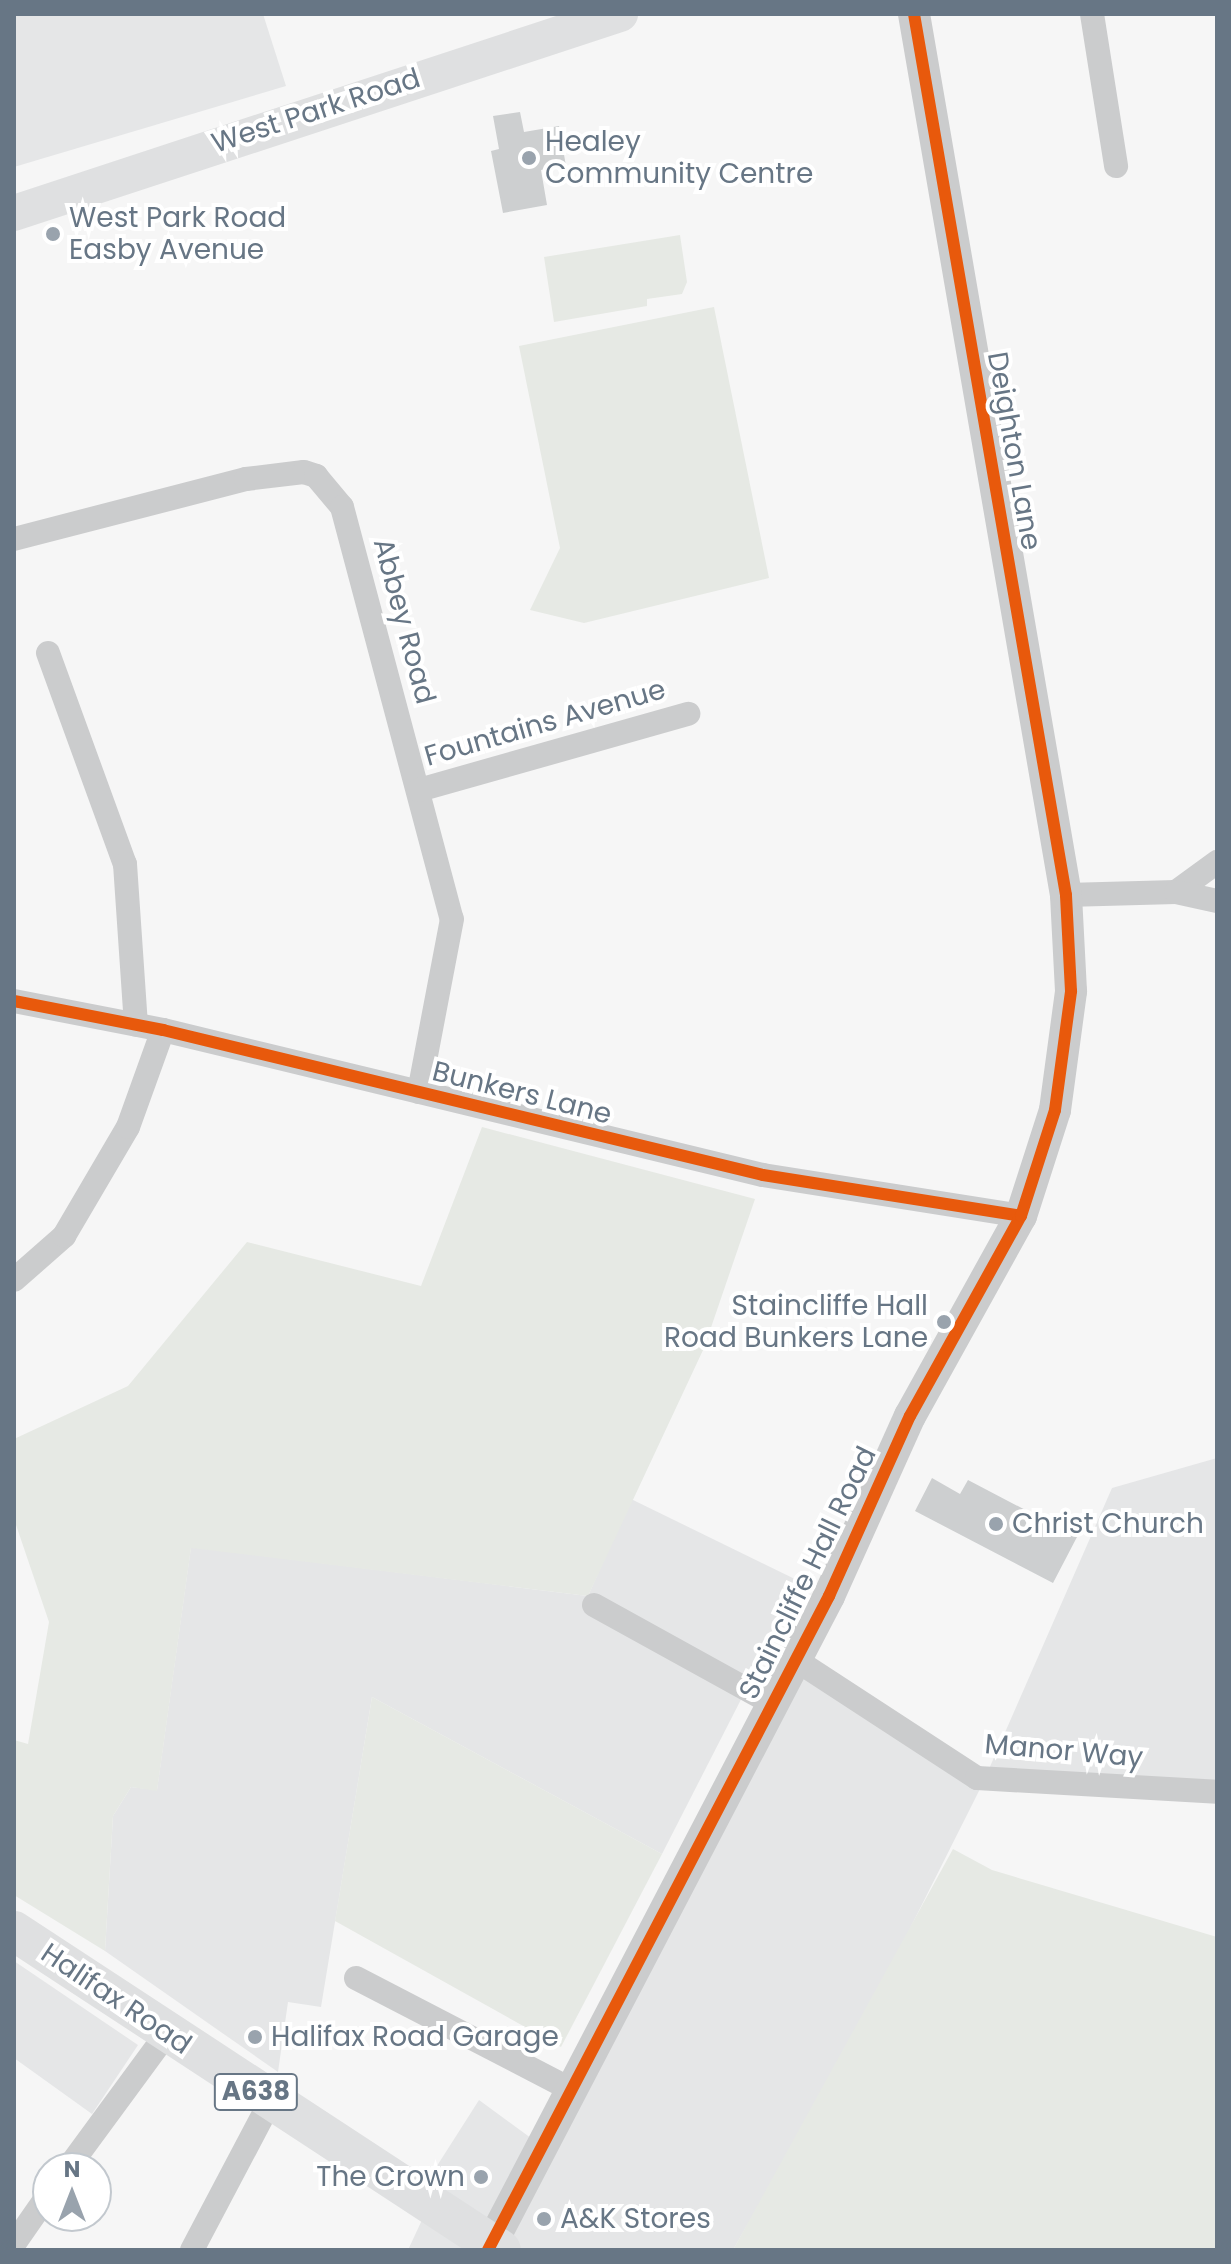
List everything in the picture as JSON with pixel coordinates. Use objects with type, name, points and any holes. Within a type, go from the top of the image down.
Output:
[{"type":"main road","name":"West Park Road","points":[[14,213],[620,14]]},
{"type":"main road","name":"Halifax Road","points":[[14,1931],[493,2248]]},
{"type":"street","name":"Deighton Lane","points":[[914,14],[1066,895]]},
{"type":"street","points":[[1092,14],[1116,166]]},
{"type":"street","name":"Abbey Road","points":[[14,539],[246,479],[316,476],[342,507],[452,919],[419,1092]]},
{"type":"street","points":[[48,653],[125,864],[136,1025]]},
{"type":"street","name":"Fountains Avenue","points":[[419,790],[688,714]]},
{"type":"street","points":[[1176,892],[1217,862]]},
{"type":"street","points":[[1066,895],[1176,892],[1217,901]]},
{"type":"street","name":"Staincliffe Hall Road","points":[[493,2248],[796,1660],[910,1416],[1021,1216],[1057,1096],[1071,991],[1066,895]]},
{"type":"street","name":"Bunkers Lane","points":[[14,1001],[163,1030],[763,1175],[1021,1216]]},
{"type":"street","points":[[14,1280],[64,1236],[128,1127],[163,1030]]},
{"type":"street","points":[[594,1605],[773,1704]]},
{"type":"street","name":"Manor Way","points":[[796,1660],[977,1778],[1217,1792]]},
{"type":"street","points":[[356,1978],[572,2090]]},
{"type":"street","points":[[80,2152],[167,2033]]},
{"type":"street","points":[[192,2250],[270,2102]]},
{"type":"street","points":[[14,2244],[22,2212]]},
{"type":"shaded area","points":[[14,14],[263,14],[286,86],[14,167]]},
{"type":"shaded area","points":[[680,235],[687,282],[682,294],[647,299],[647,306],[554,322],[544,257]]},
{"type":"shaded area","points":[[714,307],[769,578],[584,623],[530,610],[560,548],[519,346]]},
{"type":"shaded area","points":[[482,1127],[755,1199],[704,1348],[588,1596],[191,1548],[157,1791],[131,1787],[113,1816],[105,1951],[14,1895],[14,1740],[28,1744],[49,1622],[14,1519],[14,1439],[128,1386],[247,1242],[421,1286]]},
{"type":"shaded area","points":[[1217,1458],[1217,1792],[985,1779],[866,2016],[733,2250],[408,2250],[428,2207],[428,2180],[479,2100],[546,2149],[796,1660],[985,1778],[1112,1488]]},
{"type":"shaded area","points":[[631,1499],[801,1582],[662,1854],[372,1697],[321,2007],[288,2002],[278,2072],[105,1951],[113,1816],[131,1787],[157,1790],[191,1547],[588,1596]]},
{"type":"shaded area","points":[[372,1697],[662,1854],[561,2047],[335,1921]]},
{"type":"shaded area","points":[[953,1849],[992,1870],[1217,1937],[1217,2250],[733,2250]]},
{"type":"shaded area","points":[[14,1961],[138,2045],[92,2114],[14,2058]]},
{"type":"building","name":"Healey Community Centre","points":[[520,112],[524,132],[559,126],[566,166],[541,170],[547,205],[503,213],[491,151],[499,149],[493,116]]},
{"type":"building","name":"Christ Church","points":[[932,1478],[960,1494],[968,1480],[1077,1537],[1053,1583],[915,1511]]},
{"type":"cycle path","points":[[488,2250],[829,1596],[910,1416],[1021,1216],[1055,1110],[1071,991],[1066,895],[914,14]]},
{"type":"cycle path","points":[[14,1001],[163,1030],[763,1175],[1021,1216]]},
{"type":"place","name":"Healey Community Centre","points":[[529,158]]},
{"type":"place","name":"West Park Road Easby Avenue","points":[[53,234]]},
{"type":"place","name":"Staincliffe Hall Road Bunkers Lane","points":[[944,1322]]},
{"type":"place","name":"Christ Church","points":[[996,1524]]},
{"type":"place","name":"Halifax Road Garage","points":[[255,2037]]},
{"type":"place","name":"The Crown","points":[[481,2177]]},
{"type":"place","name":"A&K Stores","points":[[544,2219]]}]
